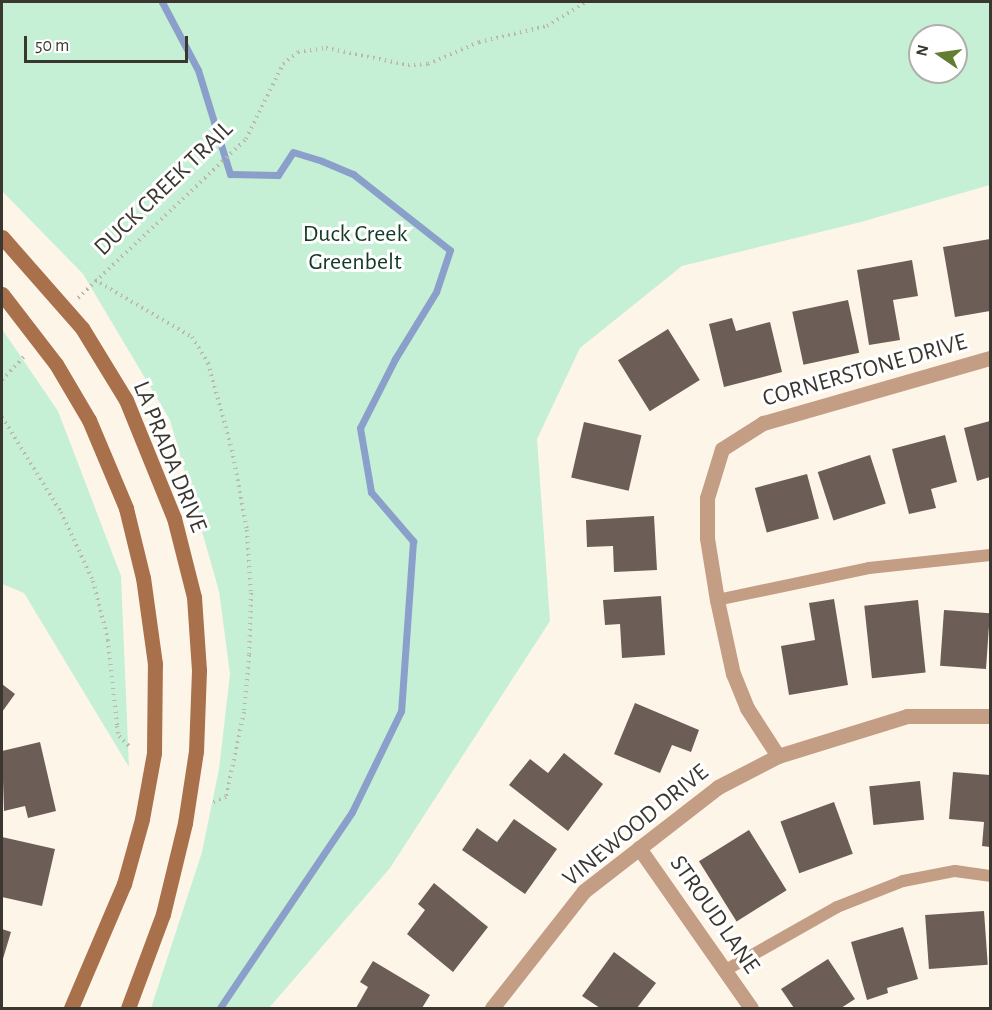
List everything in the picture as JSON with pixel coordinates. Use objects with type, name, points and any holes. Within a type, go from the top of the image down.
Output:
[{"type":"main road","name":"LA PRADA DRIVE","points":[[2,237],[82,328],[126,400],[174,518],[194,597],[199,670],[196,752],[185,823],[163,914],[128,1008]]},
{"type":"main road","points":[[2,294],[56,364],[89,420],[126,508],[143,578],[155,664],[154,753],[142,819],[124,884],[71,1008]]},
{"type":"street","name":"CORNERSTONE DRIVE","points":[[778,756],[747,708],[733,674],[717,600],[707,538],[707,498],[722,449],[763,423],[990,358]]},
{"type":"street","name":"VINEWOOD DRIVE","points":[[492,1008],[584,891],[718,786],[778,756],[907,716],[990,716]]},
{"type":"street","name":"STROUD LANE","points":[[639,848],[747,1007]]},
{"type":"lane","points":[[717,600],[869,568],[990,555]]},
{"type":"lane","points":[[724,971],[837,907],[903,881],[955,872],[990,876]]},
{"type":"path","name":"DUCK CREEK TRAIL","points":[[72,305],[95,280],[246,138],[283,64],[298,52],[326,48],[408,65],[428,64],[479,42],[547,26],[586,2]]},
{"type":"path","points":[[95,280],[192,337],[208,363],[232,450],[247,530],[251,593],[249,655],[244,712],[226,798],[211,802]]},
{"type":"path","points":[[2,380],[33,346]]},
{"type":"path","points":[[2,417],[61,512],[93,581],[108,640],[119,736],[129,747]]},
{"type":"green space","name":"Duck Creek Greenbelt","points":[[2,2],[990,2],[990,185],[861,222],[682,266],[580,348],[537,439],[550,621],[390,868],[269,1008],[151,1008],[202,852],[219,769],[230,674],[219,591],[170,420],[83,274],[2,191]]},
{"type":"green space","points":[[2,329],[58,411],[121,576],[129,767],[24,593],[2,584]]},
{"type":"building","points":[[990,239],[990,311],[955,317],[943,247]]},
{"type":"building","points":[[912,260],[918,296],[893,300],[900,340],[869,345],[857,270]]},
{"type":"building","points":[[848,300],[859,353],[803,365],[792,312]]},
{"type":"building","points":[[732,318],[736,331],[770,322],[782,372],[724,387],[709,324]]},
{"type":"building","points":[[668,329],[700,380],[650,411],[618,360]]},
{"type":"building","points":[[990,421],[990,477],[977,481],[964,428]]},
{"type":"building","points":[[584,422],[641,435],[629,491],[571,478]]},
{"type":"building","points":[[945,435],[957,482],[931,489],[936,508],[909,514],[892,449]]},
{"type":"building","points":[[870,455],[886,504],[833,520],[818,472]]},
{"type":"building","points":[[807,474],[819,518],[767,532],[755,488]]},
{"type":"building","points":[[654,516],[657,570],[614,572],[613,546],[587,547],[586,520]]},
{"type":"building","points":[[661,596],[665,655],[622,658],[620,624],[605,625],[603,600]]},
{"type":"building","points":[[834,599],[848,685],[789,695],[781,646],[815,640],[809,603]]},
{"type":"building","points":[[918,600],[926,673],[872,678],[864,606]]},
{"type":"building","points":[[944,610],[990,613],[986,669],[940,666]]},
{"type":"building","points":[[2,684],[15,694],[2,712]]},
{"type":"building","points":[[635,703],[699,730],[691,752],[672,745],[660,773],[614,754]]},
{"type":"building","points":[[40,742],[56,811],[28,818],[25,806],[4,811],[2,751]]},
{"type":"building","points":[[564,753],[603,784],[568,831],[509,785],[530,759],[548,773]]},
{"type":"building","points":[[953,772],[990,775],[990,847],[982,846],[984,822],[949,819]]},
{"type":"building","points":[[920,781],[924,820],[873,825],[869,786]]},
{"type":"building","points":[[834,802],[853,854],[799,873],[780,821]]},
{"type":"building","points":[[514,819],[557,849],[525,894],[462,850],[477,828],[497,842]]},
{"type":"building","points":[[749,830],[787,890],[737,921],[699,861]]},
{"type":"building","points":[[2,837],[55,849],[42,906],[2,897]]},
{"type":"building","points":[[434,883],[488,927],[453,972],[407,934],[425,910],[418,904]]},
{"type":"building","points":[[984,911],[988,965],[929,969],[925,915]]},
{"type":"building","points":[[903,927],[918,979],[887,988],[888,993],[867,1000],[851,942]]},
{"type":"building","points":[[2,929],[11,932],[2,962]]},
{"type":"building","points":[[614,952],[656,983],[637,1008],[600,1008],[582,996]]},
{"type":"building","points":[[828,959],[855,999],[841,1008],[794,1008],[781,989]]},
{"type":"building","points":[[373,961],[430,995],[422,1008],[356,1008],[368,987],[360,982]]},
{"type":"waterway","points":[[162,2],[198,70],[230,174],[278,175],[293,152],[322,161],[353,174],[450,250],[436,292],[395,359],[360,428],[371,492],[413,541],[401,711],[352,812],[220,1008]]}]
